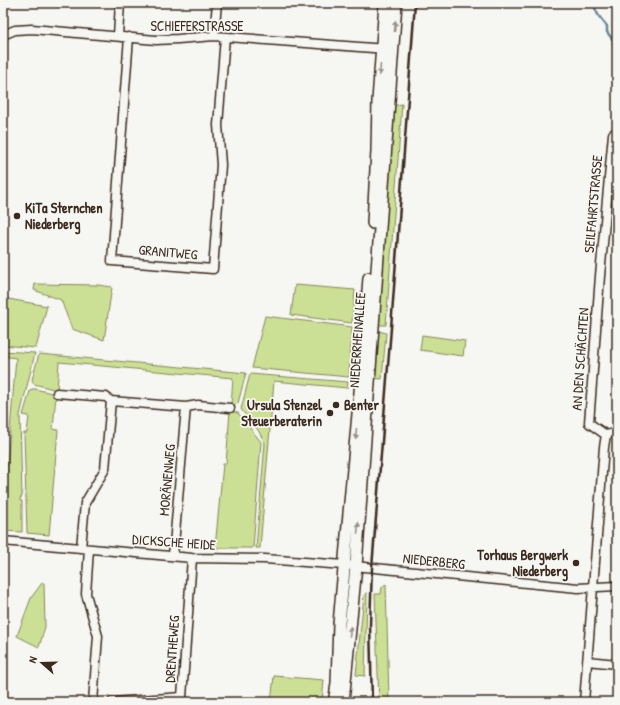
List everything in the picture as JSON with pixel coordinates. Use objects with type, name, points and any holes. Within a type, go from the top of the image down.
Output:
[{"type":"main road","name":"NIEDERRHEINALLEE","points":[[342,702],[356,566],[387,49],[385,3]]},
{"type":"main road","name":"NIEDERRHEINALLEE","points":[[335,702],[339,624],[369,278],[378,151],[378,100],[396,3]]},
{"type":"street","points":[[118,36],[120,3]]},
{"type":"street","points":[[214,36],[217,3]]},
{"type":"street","name":"SCHIEFERSTRASSE","points":[[3,35],[15,30],[32,30],[156,40],[225,36],[387,49]]},
{"type":"street","name":"GRANITWEG","points":[[129,37],[112,261],[213,269],[221,165],[218,125],[225,36]]},
{"type":"street","name":"SEILFAHRTSTRASSE","points":[[600,276],[613,134]]},
{"type":"street","name":"AN DEN SCHÄCHTEN","points":[[600,276],[589,423],[606,435]]},
{"type":"street","points":[[57,393],[106,398],[111,401],[186,407],[198,406],[230,408]]},
{"type":"street","points":[[93,702],[98,636],[86,594],[85,503],[105,468],[111,401]]},
{"type":"street","name":"MORÄNENWEG","points":[[173,556],[186,407]]},
{"type":"street","points":[[584,702],[606,435],[617,432]]},
{"type":"street","name":"DICKSCHE HEIDE","points":[[3,541],[192,558],[265,559],[344,565]]},
{"type":"street","name":"DRENTHEWEG","points":[[112,702],[182,697],[192,558]]},
{"type":"street","name":"NIEDERBERG","points":[[344,565],[564,587],[593,588],[617,586]]},
{"type":"street","points":[[587,661],[617,664]]},
{"type":"green space","points":[[402,104],[386,325],[376,325],[392,106]]},
{"type":"green space","points":[[35,284],[98,285],[112,287],[104,340],[72,329],[61,300],[34,290]]},
{"type":"green space","points":[[295,285],[355,290],[352,323],[291,315]]},
{"type":"green space","points":[[3,298],[47,306],[36,348],[3,345]]},
{"type":"green space","points":[[265,316],[352,327],[349,377],[252,368]]},
{"type":"green space","points":[[375,330],[386,333],[382,379],[371,378]]},
{"type":"green space","points":[[422,335],[465,341],[463,356],[420,350]]},
{"type":"green space","points":[[3,351],[35,353],[20,415],[22,497],[20,498],[20,501],[22,501],[22,532],[3,531],[3,514],[16,358],[3,356]]},
{"type":"green space","points":[[39,354],[246,373],[238,403],[236,405],[231,405],[233,378],[59,362],[57,390],[34,384],[32,380]]},
{"type":"green space","points":[[250,374],[348,382],[347,388],[274,381],[260,548],[256,548],[265,443],[258,430],[241,409]]},
{"type":"green space","points":[[32,389],[56,394],[53,429],[58,430],[49,535],[27,533],[24,433],[27,433],[29,416],[23,415],[30,391]]},
{"type":"green space","points":[[230,411],[238,413],[261,442],[253,548],[215,548],[223,464],[226,464]]},
{"type":"green space","points":[[42,583],[44,583],[45,627],[39,647],[17,636],[31,598]]},
{"type":"green space","points":[[386,584],[389,702],[379,702],[375,594],[381,594],[382,587]]},
{"type":"green space","points":[[366,593],[365,676],[356,675],[364,595]]},
{"type":"green space","points":[[274,676],[324,680],[322,702],[271,702]]},
{"type":"waterway","points":[[594,3],[597,13],[607,26],[607,32],[613,40],[614,47],[617,51]]},
{"type":"railway","points":[[372,702],[370,625],[372,568],[415,3]]},
{"type":"place","name":"KiTa Sternchen Niederberg","points":[[17,216]]},
{"type":"place","name":"Benter","points":[[336,405]]},
{"type":"place","name":"Ursula Stenzel Steuerberaterin","points":[[330,413]]},
{"type":"place","name":"Torhaus Bergwerk Niederberg","points":[[576,563]]}]
